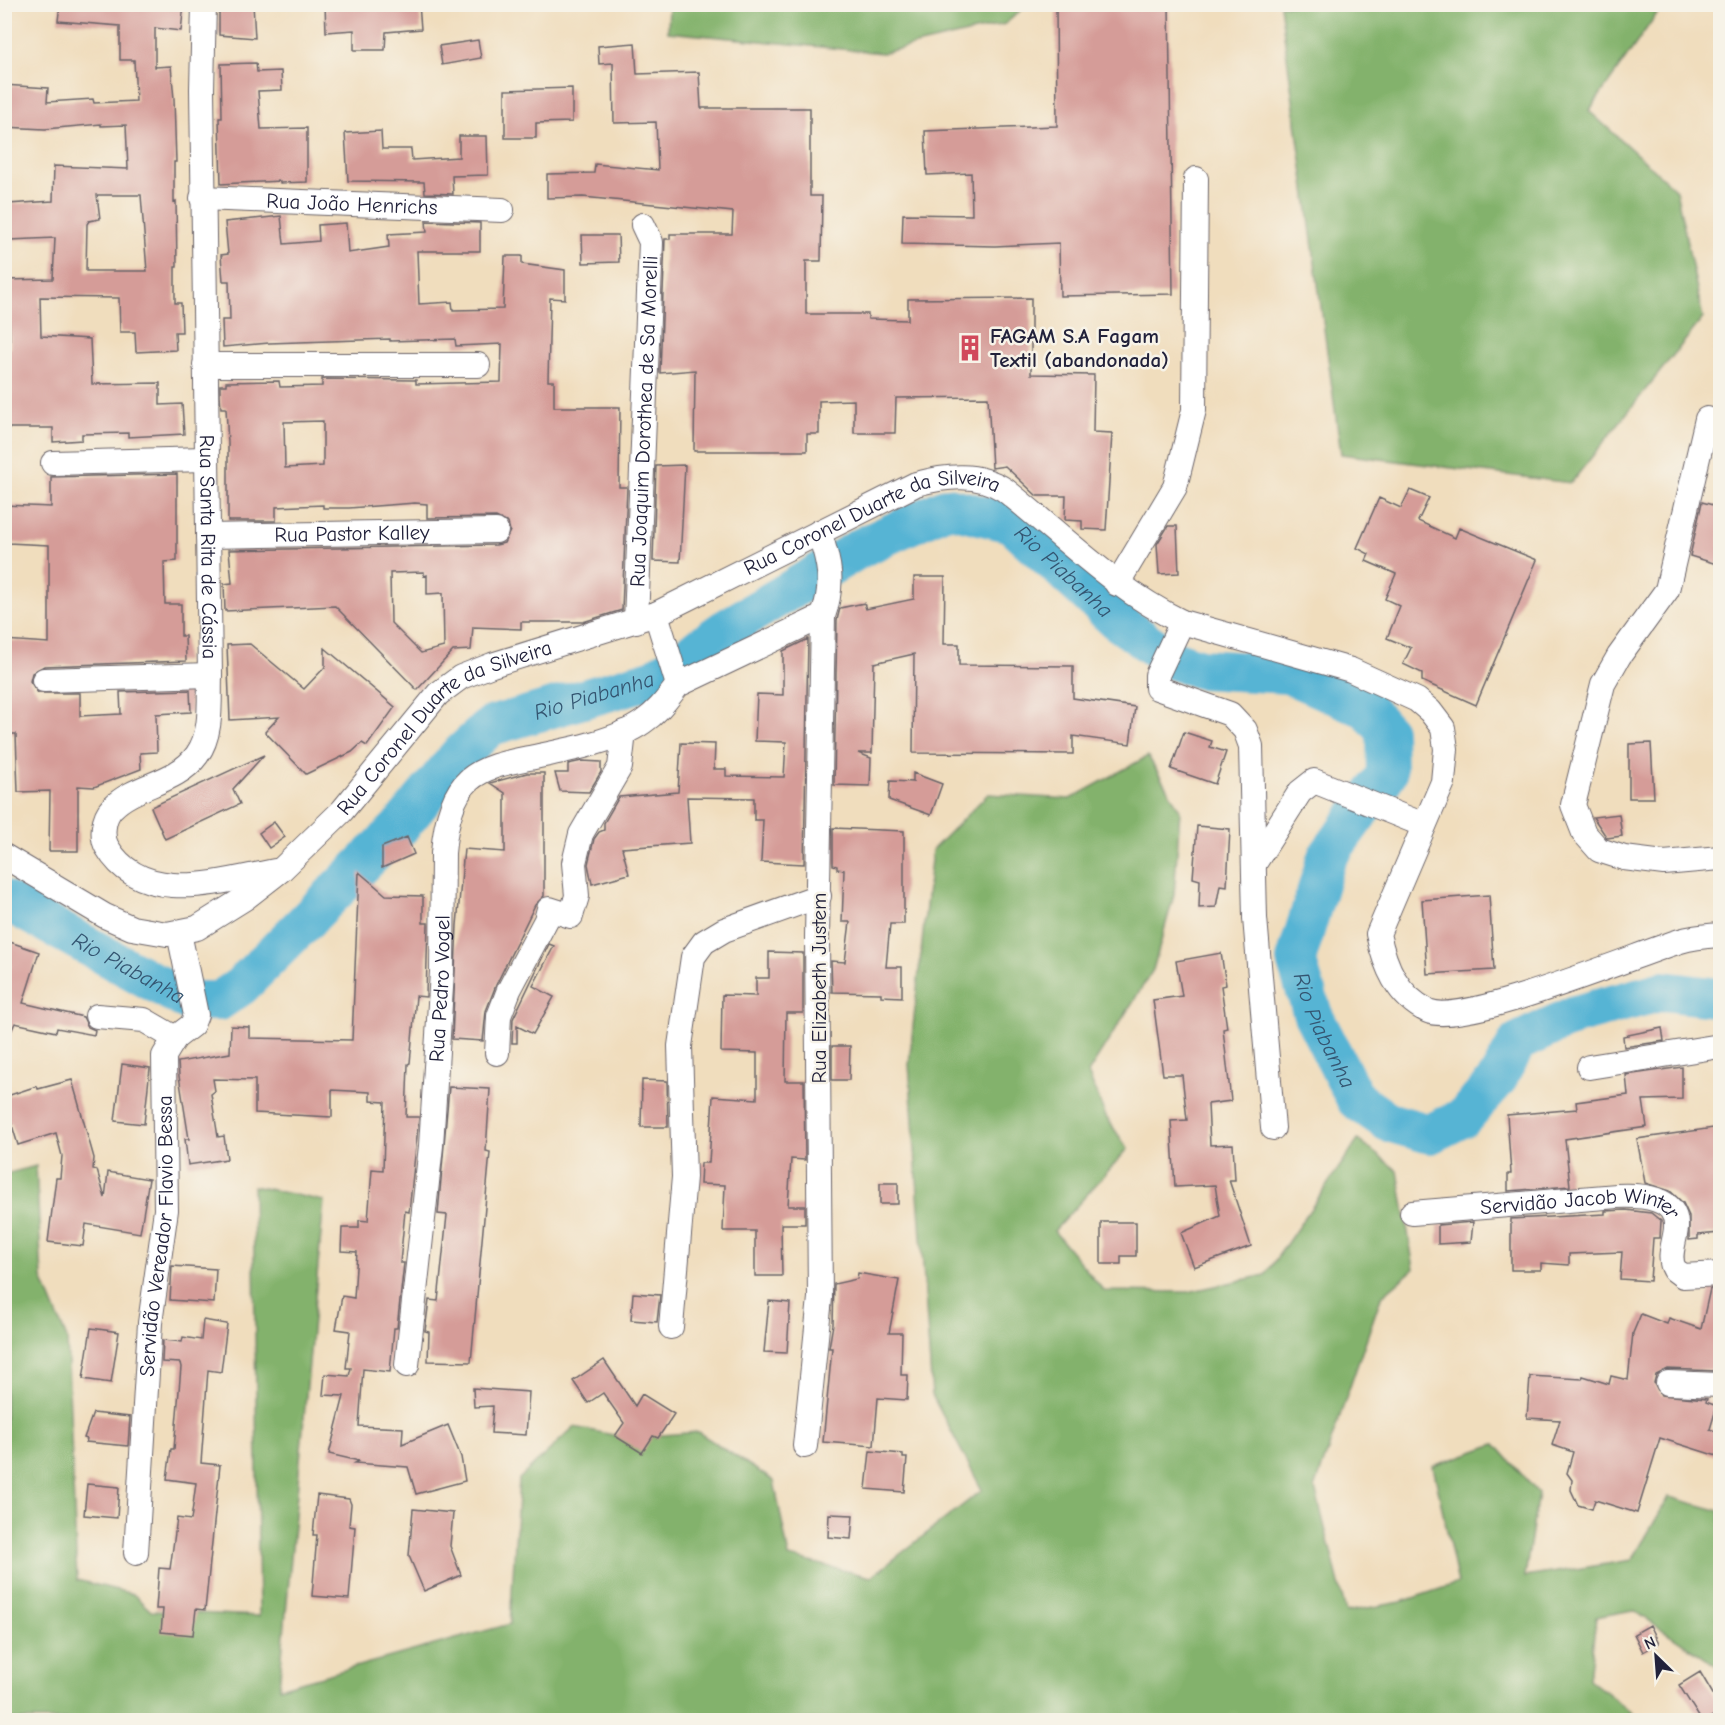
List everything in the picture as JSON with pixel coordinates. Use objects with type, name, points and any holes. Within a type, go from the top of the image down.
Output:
[{"type":"street","name":"Rua Santa Rita de Cássia","points":[[204,4],[202,198],[210,675],[208,725],[205,741],[196,756],[168,778],[128,797],[111,809],[105,825],[103,840],[113,857],[125,869],[156,883],[207,885],[281,870]]},
{"type":"street","points":[[1117,584],[1175,487],[1194,410],[1196,179]]},
{"type":"street","name":"Rua João Henrichs","points":[[202,198],[502,210]]},
{"type":"street","name":"Rua Joaquim Dorothea de Sa Morelli","points":[[644,225],[651,242],[651,621]]},
{"type":"street","points":[[205,365],[478,365]]},
{"type":"street","points":[[1707,419],[1667,590],[1619,656],[1603,684],[1573,805],[1584,833],[1599,850],[1624,858],[1664,863],[1720,858]]},
{"type":"street","points":[[53,463],[206,459]]},
{"type":"street","name":"Rua Coronel Duarte da Silveira","points":[[4,856],[114,920],[151,933],[179,933],[213,919],[281,870],[342,811],[438,694],[461,677],[492,665],[651,621],[823,543],[916,484],[931,480],[975,477],[994,483],[1005,490],[1177,631],[1351,670],[1399,690],[1430,711],[1443,728],[1446,749],[1443,782],[1378,934],[1383,956],[1393,981],[1429,1012],[1452,1015],[1497,1004],[1683,940],[1720,935]]},
{"type":"street","name":"Rua Pastor Kalley","points":[[208,536],[496,531]]},
{"type":"street","name":"Rua Elizabeth Justem","points":[[805,1446],[820,1298],[817,949],[823,616],[830,594],[831,581],[823,543]]},
{"type":"street","name":"Rua Pedro Vogel","points":[[407,1365],[430,1146],[442,972],[443,853],[450,813],[469,780],[489,768],[567,750],[624,732],[642,723],[662,706],[677,680],[823,616]]},
{"type":"street","points":[[651,621],[677,680]]},
{"type":"street","points":[[1177,631],[1156,675],[1155,685],[1160,691],[1230,714],[1245,730],[1252,758],[1255,918],[1273,1128]]},
{"type":"street","points":[[44,680],[210,675]]},
{"type":"street","points":[[497,1053],[499,1016],[509,990],[546,921],[549,909],[571,916],[577,896],[574,863],[581,834],[620,767],[624,732]]},
{"type":"street","points":[[1254,864],[1300,792],[1314,781],[1424,825]]},
{"type":"street","points":[[670,1327],[684,1177],[680,1046],[693,957],[704,942],[724,930],[819,896]]},
{"type":"street","name":"Servidão Vereador Flavio Bessa","points":[[136,1552],[150,1323],[166,1210],[164,1056],[175,1038],[192,1025],[196,1015],[179,933]]},
{"type":"street","points":[[97,1016],[144,1020],[175,1038]]},
{"type":"street","points":[[1589,1067],[1720,1046]]},
{"type":"street","name":"Servidão Jacob Winter","points":[[1412,1214],[1617,1196],[1648,1197],[1668,1205],[1675,1216],[1672,1255],[1675,1270],[1683,1276],[1720,1274]]},
{"type":"street","points":[[1668,1383],[1720,1385]]},
{"type":"green space","points":[[669,4],[1027,5],[1005,24],[882,53],[668,32]]},
{"type":"green space","points":[[1280,5],[1663,5],[1589,111],[1676,190],[1703,318],[1571,483],[1341,454]]},
{"type":"green space","points":[[1148,756],[1180,810],[1174,895],[1153,970],[1088,1073],[1106,1117],[1128,1149],[1054,1231],[1104,1291],[1188,1292],[1265,1275],[1358,1140],[1398,1171],[1414,1269],[1381,1297],[1315,1488],[1346,1612],[1401,1602],[1458,1583],[1433,1466],[1495,1444],[1538,1493],[1525,1577],[1632,1560],[1669,1497],[1720,1511],[1720,1668],[1633,1610],[1596,1617],[1589,1679],[1641,1720],[5,1720],[5,1174],[36,1166],[42,1278],[67,1339],[77,1580],[133,1594],[151,1611],[259,1616],[253,1186],[324,1201],[279,1688],[510,1624],[519,1479],[574,1427],[628,1438],[698,1432],[774,1481],[789,1557],[871,1577],[982,1490],[932,1395],[909,1064],[932,850],[988,794],[1070,799]]},
{"type":"building","points":[[60,4],[184,4],[181,31],[155,28],[155,67],[171,66],[174,99],[176,162],[174,162],[174,202],[176,201],[177,267],[175,267],[175,303],[181,303],[182,332],[175,332],[176,350],[136,352],[135,332],[120,332],[119,298],[40,297],[41,336],[90,339],[92,384],[160,383],[160,405],[182,404],[184,434],[128,437],[128,433],[82,434],[82,440],[53,442],[53,428],[4,428],[4,348],[10,348],[9,308],[4,308],[4,280],[53,279],[55,238],[10,240],[8,204],[53,201],[54,166],[128,169],[126,125],[101,126],[101,124],[45,129],[4,127],[4,85],[48,88],[47,102],[93,99],[94,103],[136,101],[134,60],[120,60],[120,26],[58,21]],"holes":[[[97,195],[141,195],[147,271],[86,271],[87,224],[89,221],[100,219]]]},
{"type":"building","points":[[219,4],[253,4],[255,38],[219,35]]},
{"type":"building","points":[[325,4],[419,4],[421,29],[386,32],[385,50],[354,50],[354,30],[326,32]]},
{"type":"building","points":[[1056,4],[1169,4],[1173,294],[1060,296],[1059,243],[995,246],[902,244],[903,214],[972,215],[971,173],[927,175],[925,131],[1057,126]]},
{"type":"building","points":[[478,40],[481,58],[442,65],[439,46]]},
{"type":"building","points":[[635,43],[637,74],[699,72],[701,108],[810,108],[810,196],[822,196],[821,261],[806,261],[806,314],[868,314],[868,319],[908,320],[908,299],[1031,298],[1031,374],[1094,375],[1093,432],[1112,433],[1106,530],[1082,529],[1082,521],[1065,520],[1066,496],[1037,496],[1005,466],[992,468],[988,397],[896,398],[895,433],[854,433],[854,400],[819,401],[819,434],[807,434],[807,451],[694,451],[695,370],[660,373],[665,239],[670,239],[670,234],[732,234],[733,212],[583,197],[547,198],[547,174],[594,173],[595,164],[658,170],[656,122],[614,123],[613,63],[599,64],[598,46]]},
{"type":"building","points":[[256,63],[257,72],[281,71],[282,90],[258,91],[261,129],[307,128],[307,182],[221,184],[219,118],[222,118],[221,64]]},
{"type":"building","points":[[572,88],[572,122],[536,123],[536,138],[505,138],[505,90]]},
{"type":"building","points":[[381,131],[382,149],[411,149],[412,160],[459,157],[459,136],[487,136],[488,175],[452,176],[453,194],[425,193],[424,182],[348,181],[345,133]]},
{"type":"building","points":[[281,216],[284,244],[319,241],[318,225],[346,223],[348,253],[389,247],[388,234],[427,232],[426,221],[480,223],[480,251],[417,251],[419,304],[452,302],[453,310],[503,309],[505,256],[522,256],[522,264],[565,270],[565,299],[550,298],[548,381],[554,381],[554,407],[620,407],[619,487],[627,487],[622,610],[583,622],[521,622],[521,629],[473,627],[471,650],[453,651],[417,690],[335,606],[225,611],[224,584],[232,583],[229,550],[496,545],[504,543],[510,531],[508,523],[496,517],[427,518],[427,504],[415,503],[349,508],[323,508],[323,505],[276,507],[276,521],[228,521],[226,408],[221,408],[220,385],[226,385],[226,382],[279,381],[280,387],[322,386],[322,379],[416,380],[416,384],[501,382],[502,344],[456,346],[455,339],[390,341],[390,339],[223,347],[222,320],[230,320],[229,281],[223,281],[221,255],[228,254],[225,222]],"holes":[[[323,421],[323,466],[285,468],[284,422]],[[424,572],[424,576],[427,575],[427,594],[443,593],[444,647],[421,653],[391,623],[390,573]]]},
{"type":"building","points":[[582,235],[618,235],[619,262],[583,263]]},
{"type":"building","points":[[685,465],[680,562],[653,561],[656,466]]},
{"type":"building","points":[[177,474],[177,561],[164,562],[165,604],[181,604],[181,636],[185,636],[186,661],[44,666],[32,673],[30,681],[38,693],[80,693],[80,716],[121,714],[120,692],[190,690],[191,712],[156,714],[157,752],[140,753],[141,769],[94,787],[78,786],[78,851],[49,851],[50,791],[18,792],[16,734],[9,734],[9,711],[4,711],[4,640],[49,643],[49,545],[8,543],[8,537],[4,537],[4,505],[51,507],[51,477]]},
{"type":"building","points":[[1410,490],[1429,498],[1418,521],[1455,538],[1459,528],[1537,560],[1476,705],[1422,681],[1422,673],[1403,664],[1411,648],[1387,638],[1400,606],[1385,599],[1396,574],[1366,561],[1369,554],[1357,548],[1379,498],[1401,508]]},
{"type":"building","points":[[1702,502],[1720,507],[1720,565],[1690,556]]},
{"type":"building","points":[[1168,526],[1177,526],[1179,573],[1159,574],[1157,544]]},
{"type":"building","points":[[914,577],[945,577],[944,644],[959,644],[959,665],[1073,666],[1073,698],[1135,707],[1130,744],[1073,736],[1073,754],[913,753],[914,654],[874,663],[872,753],[858,753],[871,758],[870,786],[834,785],[837,620],[840,608],[864,603],[866,609],[914,599]]},
{"type":"building","points":[[808,639],[804,864],[761,862],[763,820],[754,820],[754,798],[687,797],[690,843],[622,848],[629,874],[592,884],[588,864],[594,839],[599,832],[604,830],[604,823],[619,797],[678,792],[681,743],[715,744],[714,769],[726,769],[726,776],[784,777],[786,742],[755,741],[757,694],[783,695],[783,651]]},
{"type":"building","points":[[250,644],[304,689],[325,667],[325,648],[395,707],[367,746],[362,743],[352,752],[306,774],[265,732],[279,717],[230,720],[227,645]]},
{"type":"building","points":[[1184,732],[1212,741],[1210,747],[1226,752],[1215,784],[1171,769]]},
{"type":"building","points":[[1651,743],[1654,798],[1629,798],[1629,744]]},
{"type":"building","points":[[264,755],[233,789],[240,804],[165,839],[151,807]]},
{"type":"building","points":[[582,761],[601,762],[601,772],[589,792],[560,791],[555,773],[568,773],[568,764]]},
{"type":"building","points":[[527,773],[544,773],[544,896],[535,905],[496,985],[486,1011],[483,1041],[452,1039],[457,925],[464,849],[505,852],[505,793],[490,783]]},
{"type":"building","points":[[913,773],[942,784],[931,815],[889,800],[890,781],[913,782]]},
{"type":"building","points":[[1619,814],[1622,836],[1607,838],[1593,817]]},
{"type":"building","points":[[274,822],[285,837],[269,848],[259,833]]},
{"type":"building","points":[[1197,826],[1230,829],[1227,886],[1220,885],[1216,907],[1199,908],[1200,880],[1193,878]]},
{"type":"building","points":[[833,828],[904,831],[904,924],[890,924],[886,967],[902,967],[902,997],[881,996],[881,993],[832,992],[831,961],[845,962],[850,922],[842,922],[844,870],[837,869],[837,866],[833,865]]},
{"type":"building","points":[[407,837],[414,854],[382,868],[382,847]]},
{"type":"building","points":[[359,872],[386,895],[423,896],[423,923],[428,923],[426,997],[416,996],[410,1063],[408,1064],[406,1117],[419,1117],[409,1212],[405,1211],[400,1263],[404,1263],[397,1328],[394,1328],[390,1372],[363,1369],[359,1426],[403,1428],[402,1444],[448,1425],[461,1457],[465,1481],[416,1494],[408,1467],[355,1463],[359,1461],[329,1454],[344,1396],[323,1395],[325,1374],[349,1376],[351,1368],[346,1368],[350,1331],[336,1329],[342,1296],[354,1298],[357,1252],[341,1251],[342,1228],[359,1228],[359,1220],[368,1221],[372,1169],[383,1170],[385,1102],[370,1101],[370,1092],[332,1090],[332,1117],[255,1113],[255,1080],[213,1079],[215,1091],[211,1094],[218,1137],[224,1136],[227,1159],[188,1165],[185,1139],[189,1139],[179,1076],[178,1062],[230,1053],[231,1026],[249,1027],[249,1038],[352,1040]]},
{"type":"building","points":[[1489,895],[1494,970],[1427,974],[1422,900]]},
{"type":"building","points":[[10,942],[39,952],[23,1003],[83,1017],[88,1027],[95,1030],[94,1035],[57,1028],[56,1032],[15,1023],[4,1047],[4,982],[11,965],[4,963],[4,960]]},
{"type":"building","points":[[549,944],[554,946],[533,986],[554,997],[533,1034],[517,1026],[517,1043],[512,1043],[513,1019]]},
{"type":"building","points":[[769,952],[803,953],[803,1013],[786,1013],[785,1081],[804,1081],[805,1160],[791,1159],[788,1206],[805,1206],[805,1224],[781,1224],[782,1276],[755,1276],[755,1231],[723,1231],[725,1185],[700,1184],[701,1163],[709,1163],[713,1096],[757,1099],[757,1053],[721,1052],[722,995],[756,996],[756,978],[769,978]]},
{"type":"building","points":[[1221,953],[1226,985],[1221,986],[1227,1028],[1223,1029],[1231,1101],[1208,1104],[1210,1145],[1233,1144],[1235,1180],[1229,1180],[1251,1246],[1194,1267],[1181,1233],[1220,1216],[1215,1185],[1175,1187],[1171,1121],[1187,1120],[1182,1075],[1163,1075],[1153,1000],[1182,996],[1176,961]]},
{"type":"building","points":[[1662,1028],[1664,1041],[1624,1047],[1623,1036]]},
{"type":"building","points":[[832,1046],[850,1046],[849,1080],[832,1080]]},
{"type":"building","points":[[122,1064],[150,1068],[144,1124],[115,1121]]},
{"type":"building","points":[[1682,1067],[1682,1099],[1643,1100],[1647,1127],[1565,1139],[1570,1186],[1508,1191],[1508,1174],[1511,1174],[1507,1115],[1577,1109],[1576,1102],[1628,1095],[1626,1075]]},
{"type":"building","points":[[72,1080],[94,1158],[93,1169],[97,1170],[105,1198],[108,1172],[149,1179],[140,1233],[86,1224],[83,1246],[48,1242],[56,1178],[60,1178],[62,1156],[56,1133],[18,1145],[11,1122],[4,1124],[4,1097],[37,1086],[38,1089]]},
{"type":"building","points":[[642,1080],[667,1081],[668,1127],[641,1127]]},
{"type":"building","points":[[449,1087],[490,1089],[486,1151],[490,1152],[471,1362],[428,1361],[429,1332],[425,1331],[429,1300],[438,1301],[447,1215],[438,1214]]},
{"type":"building","points":[[1720,1127],[1720,1233],[1698,1235],[1698,1239],[1689,1240],[1689,1216],[1683,1203],[1670,1191],[1645,1183],[1637,1139]]},
{"type":"building","points":[[880,1183],[898,1183],[898,1204],[880,1204]]},
{"type":"building","points":[[1626,1210],[1651,1213],[1661,1221],[1660,1238],[1653,1238],[1650,1281],[1620,1279],[1622,1252],[1569,1254],[1569,1265],[1541,1263],[1541,1270],[1511,1270],[1511,1219],[1605,1214],[1605,1211]]},
{"type":"building","points":[[1101,1222],[1136,1222],[1136,1256],[1121,1256],[1121,1264],[1101,1264]]},
{"type":"building","points":[[1473,1222],[1471,1242],[1438,1244],[1438,1225]]},
{"type":"building","points":[[172,1266],[216,1269],[214,1303],[170,1300]]},
{"type":"building","points":[[858,1273],[899,1280],[889,1333],[902,1333],[901,1375],[908,1375],[907,1400],[878,1398],[874,1446],[823,1442],[832,1348],[829,1348],[833,1324],[834,1284],[857,1279]]},
{"type":"building","points":[[1720,1288],[1720,1360],[1717,1371],[1668,1369],[1656,1375],[1654,1383],[1661,1395],[1707,1399],[1706,1402],[1717,1406],[1710,1429],[1720,1433],[1720,1457],[1660,1438],[1637,1513],[1595,1500],[1592,1509],[1578,1505],[1571,1490],[1572,1480],[1567,1473],[1573,1452],[1552,1445],[1560,1420],[1527,1418],[1530,1376],[1582,1379],[1583,1376],[1609,1384],[1611,1376],[1628,1380],[1633,1333],[1641,1314],[1667,1324],[1669,1318],[1701,1329],[1710,1289]]},
{"type":"building","points":[[633,1293],[660,1295],[657,1322],[631,1320]]},
{"type":"building","points":[[769,1301],[790,1303],[787,1353],[764,1352]]},
{"type":"building","points":[[203,1320],[227,1324],[221,1372],[208,1370],[201,1463],[220,1465],[205,1610],[196,1609],[193,1635],[161,1632],[163,1609],[156,1609],[159,1568],[170,1569],[177,1518],[191,1520],[196,1483],[167,1479],[171,1449],[174,1449],[181,1367],[180,1363],[162,1362],[163,1340],[182,1342],[183,1337],[201,1340]]},
{"type":"building","points":[[91,1328],[119,1332],[111,1383],[83,1379]]},
{"type":"building","points":[[604,1360],[635,1406],[642,1394],[674,1414],[658,1438],[653,1436],[642,1453],[615,1436],[624,1423],[603,1393],[588,1403],[573,1381]]},
{"type":"building","points":[[473,1388],[529,1392],[526,1435],[491,1433],[493,1406],[474,1407]]},
{"type":"building","points":[[93,1413],[130,1417],[128,1446],[86,1442],[87,1439],[84,1438]]},
{"type":"building","points":[[870,1451],[903,1454],[903,1458],[907,1458],[904,1492],[866,1489]]},
{"type":"building","points":[[87,1484],[119,1487],[117,1518],[84,1515]]},
{"type":"building","points":[[317,1495],[349,1499],[351,1504],[349,1526],[355,1527],[349,1599],[312,1596],[317,1535],[313,1535]]},
{"type":"building","points":[[413,1509],[453,1513],[450,1546],[461,1575],[424,1591],[409,1556]]},
{"type":"building","points":[[829,1514],[853,1515],[851,1539],[828,1537]]},
{"type":"building","points":[[1650,1625],[1659,1643],[1643,1652],[1634,1634]]},
{"type":"building","points":[[1700,1672],[1720,1706],[1720,1712],[1706,1720],[1701,1720],[1679,1685]]},
{"type":"waterway","name":"Rio Piabanha","points":[[4,900],[188,1001],[219,1001],[241,986],[400,827],[459,755],[491,726],[655,678],[724,630],[862,547],[948,507],[1011,523],[1117,621],[1171,659],[1200,669],[1288,674],[1367,709],[1386,731],[1387,774],[1327,857],[1296,960],[1313,1015],[1356,1100],[1388,1122],[1430,1134],[1464,1117],[1496,1081],[1518,1042],[1575,1015],[1663,991],[1720,998]]},
{"type":"place","name":"FAGAM S.A Fagam Textil (abandonada)","points":[[970,348]]}]
